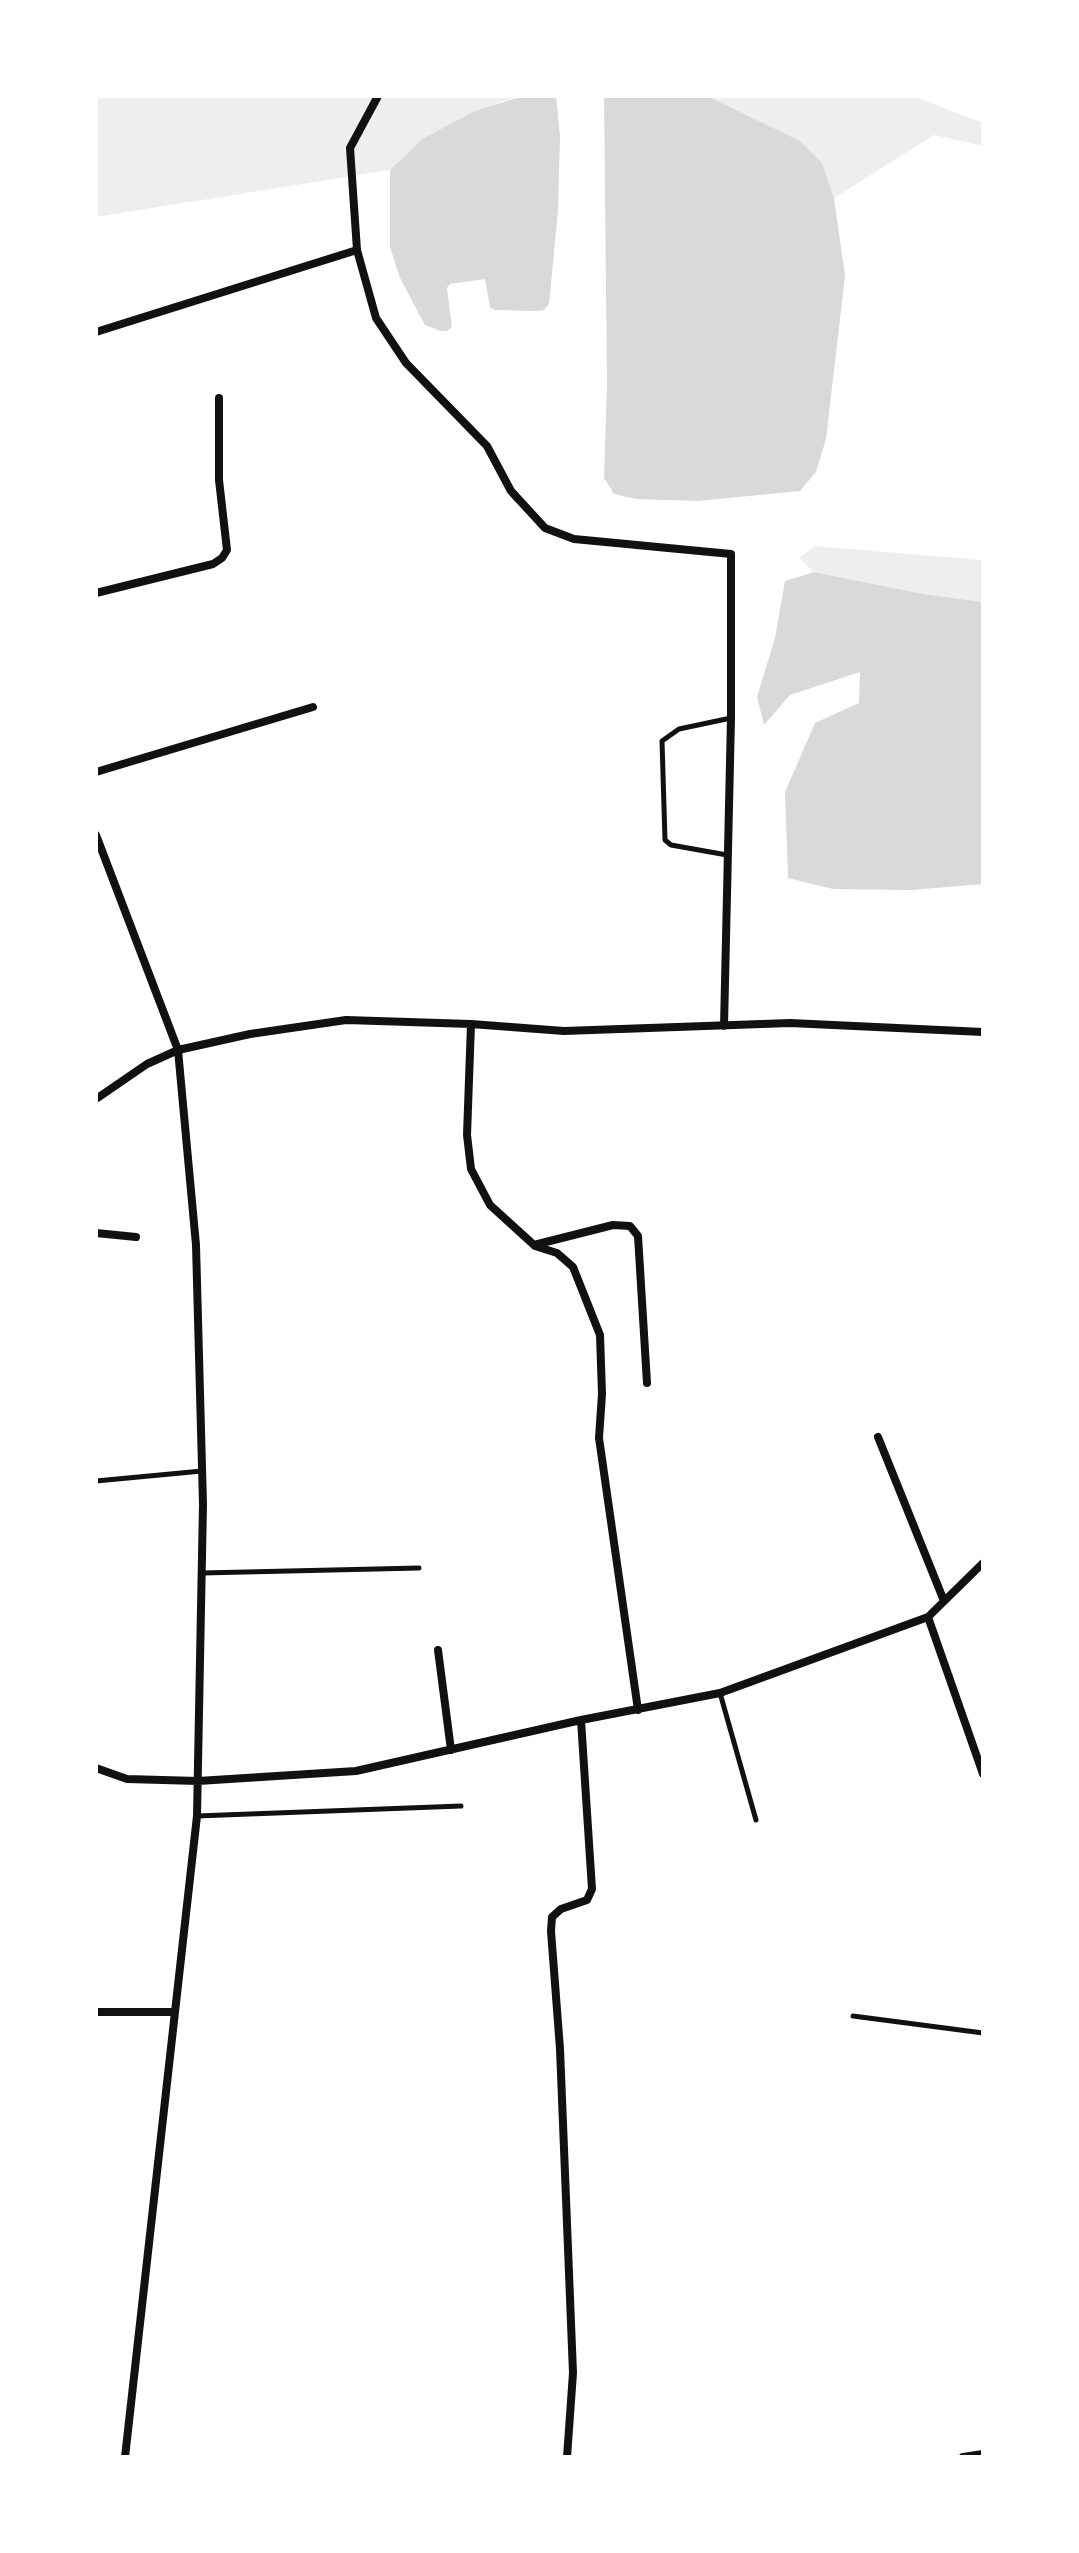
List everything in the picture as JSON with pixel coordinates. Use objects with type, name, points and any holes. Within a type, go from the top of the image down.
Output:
[{"type":"street","points":[[378,96],[350,148],[357,250],[376,318],[406,363],[487,446],[511,491],[545,528],[574,539],[731,554],[731,718],[724,1026]]},
{"type":"street","points":[[96,332],[357,250]]},
{"type":"street","points":[[96,593],[213,564],[222,558],[227,550],[219,480],[219,398]]},
{"type":"street","points":[[96,772],[313,707]]},
{"type":"street","points":[[96,835],[178,1050],[196,1245],[202,1471],[197,1816],[125,2457]]},
{"type":"street","points":[[96,1099],[147,1064],[178,1050],[250,1034],[346,1020],[564,1031],[790,1023],[983,1032]]},
{"type":"street","points":[[471,1024],[467,1135],[471,1169],[490,1205],[534,1245],[557,1253],[573,1267],[600,1335],[602,1394],[599,1438],[638,1710]]},
{"type":"street","points":[[534,1245],[613,1225],[630,1226],[638,1236],[647,1383]]},
{"type":"street","points":[[96,1233],[136,1237]]},
{"type":"street","points":[[878,1437],[944,1601]]},
{"type":"street","points":[[96,1768],[127,1779],[198,1781],[356,1771],[581,1720],[720,1693],[928,1617],[983,1563]]},
{"type":"street","points":[[928,1617],[983,1774]]},
{"type":"street","points":[[438,1650],[451,1750]]},
{"type":"street","points":[[567,2457],[573,2358],[560,2049],[551,1931],[552,1917],[561,1909],[587,1900],[592,1889],[581,1720]]},
{"type":"street","points":[[96,2012],[174,2012]]},
{"type":"street","points":[[963,2457],[983,2454]]},
{"type":"lane","points":[[728,855],[671,845],[665,840],[662,741],[679,729],[731,718]]},
{"type":"lane","points":[[96,1481],[202,1471]]},
{"type":"lane","points":[[202,1573],[419,1568]]},
{"type":"lane","points":[[720,1693],[756,1820]]},
{"type":"lane","points":[[197,1816],[461,1806]]},
{"type":"lane","points":[[853,2016],[983,2033]]},
{"type":"shaded area","points":[[96,96],[523,96],[503,101],[422,139],[390,170],[96,217]]},
{"type":"shaded area","points":[[523,96],[556,96],[560,136],[558,211],[549,304],[544,310],[536,311],[494,310],[490,307],[485,279],[450,284],[447,288],[452,327],[441,331],[425,325],[400,278],[390,247],[390,170],[422,139],[475,111]]},
{"type":"shaded area","points":[[604,96],[707,96],[800,141],[822,163],[834,198],[845,276],[826,439],[816,472],[800,491],[698,501],[636,499],[614,494],[604,478],[607,385]]},
{"type":"shaded area","points":[[707,96],[913,96],[983,123],[983,146],[934,135],[834,198],[822,163]]},
{"type":"shaded area","points":[[815,546],[983,560],[983,602],[923,594],[814,572],[799,558]]},
{"type":"shaded area","points":[[814,572],[923,594],[983,602],[983,884],[912,890],[833,889],[788,878],[785,792],[815,723],[859,703],[860,672],[790,695],[764,725],[757,697],[775,638],[785,581]]}]
